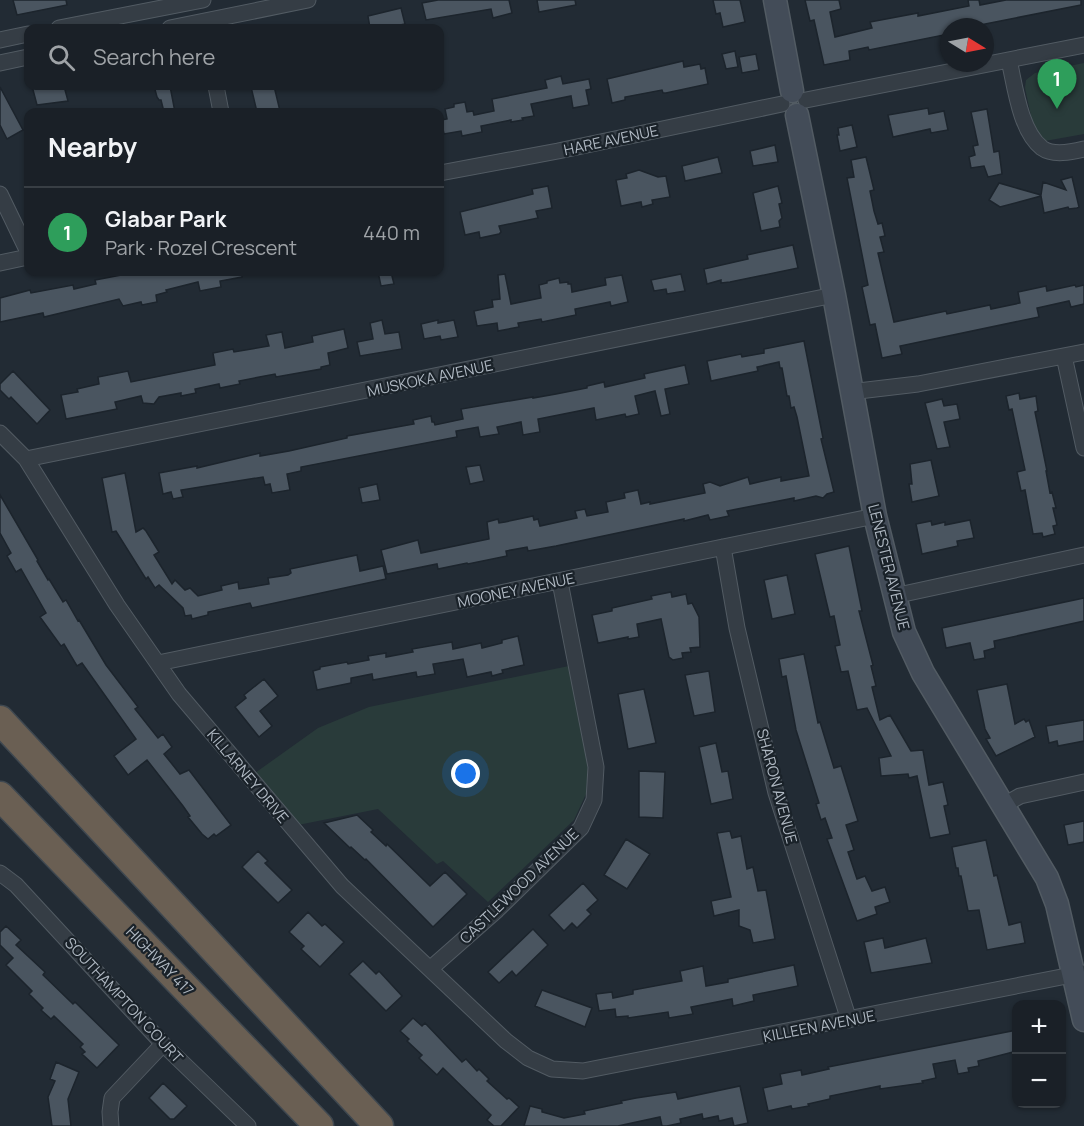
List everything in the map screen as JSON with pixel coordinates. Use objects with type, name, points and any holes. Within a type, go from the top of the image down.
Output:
[{"type":"highway","points":[[0,720],[379,1126]]},
{"type":"highway","name":"HIGHWAY 417","points":[[0,796],[319,1126]]},
{"type":"highway","points":[[316,1060],[398,1126]]},
{"type":"street","points":[[207,24],[308,0]]},
{"type":"street","name":"LENESTER AVENUE","points":[[775,0],[834,295],[874,516],[904,632],[923,673],[1047,878],[1078,974],[1084,1020]]},
{"type":"street","points":[[79,24],[200,1],[203,24]]},
{"type":"street","points":[[0,40],[24,35]]},
{"type":"street","name":"HARE AVENUE","points":[[444,171],[558,151],[1084,45]]},
{"type":"street","points":[[0,63],[24,58]]},
{"type":"street","points":[[1009,60],[1026,129],[1043,149],[1065,153],[1084,149]]},
{"type":"street","points":[[217,90],[220,108]]},
{"type":"street","points":[[0,194],[24,245]]},
{"type":"street","points":[[0,263],[24,255]]},
{"type":"street","name":"MUSKOKA AVENUE","points":[[26,459],[834,295]]},
{"type":"street","points":[[850,392],[918,384],[1084,352]]},
{"type":"street","points":[[1064,356],[1084,448]]},
{"type":"street","name":"KILLARNEY DRIVE","points":[[0,433],[26,459],[117,605],[179,694],[342,886],[506,1041],[528,1058],[552,1069]]},
{"type":"street","name":"MOONEY AVENUE","points":[[158,663],[874,516]]},
{"type":"street","name":"SHARON AVENUE","points":[[723,547],[737,627],[776,793],[849,1020]]},
{"type":"street","points":[[894,596],[1084,555]]},
{"type":"street","name":"CASTLEWOOD AVENUE","points":[[430,969],[497,910],[581,828],[594,800],[596,767],[560,582]]},
{"type":"street","points":[[1004,804],[1020,796],[1084,782]]},
{"type":"street","name":"SOUTHAMPTON COURT","points":[[0,873],[16,885],[163,1044],[248,1126]]},
{"type":"street","name":"KILLEEN AVENUE","points":[[552,1069],[583,1071],[1078,974]]},
{"type":"street","points":[[111,1126],[112,1098],[163,1044]]},
{"type":"shaded area","points":[[1084,63],[1084,134],[1045,141],[1034,130],[1025,88],[1026,80],[1035,73]]},
{"type":"shaded area","points":[[569,666],[588,768],[586,794],[574,820],[488,902],[443,861],[437,864],[378,809],[298,825],[255,773],[318,728],[369,707]]},
{"type":"building","points":[[13,0],[66,0],[67,5],[17,15]]},
{"type":"building","points":[[438,0],[509,0],[512,13],[493,18],[491,9],[426,20],[422,3]]},
{"type":"building","points":[[537,0],[575,0],[576,5],[539,12]]},
{"type":"building","points":[[713,0],[740,0],[745,22],[723,27],[720,13],[716,14]]},
{"type":"building","points":[[805,0],[839,0],[841,9],[830,12],[835,37],[872,28],[870,22],[969,6],[968,0],[979,0],[980,5],[1006,0],[1081,0],[1081,5],[994,22],[994,18],[940,18],[940,36],[869,50],[868,47],[849,51],[850,60],[824,65],[814,20],[810,21]]},
{"type":"building","points":[[401,8],[405,24],[369,24],[368,16]]},
{"type":"building","points":[[735,51],[738,67],[726,69],[722,54]]},
{"type":"building","points":[[756,54],[759,70],[742,73],[739,57]]},
{"type":"building","points":[[683,61],[684,67],[700,64],[701,69],[705,68],[708,84],[666,93],[662,90],[625,97],[625,100],[612,103],[607,79]]},
{"type":"building","points":[[561,76],[563,84],[589,79],[591,89],[586,90],[589,105],[573,108],[571,96],[531,104],[534,116],[522,118],[523,120],[481,126],[482,132],[462,136],[461,131],[444,134],[444,120],[447,119],[445,109],[454,107],[454,104],[465,102],[467,112],[473,111],[474,115],[494,111],[492,99],[547,88],[545,80]]},
{"type":"building","points":[[0,87],[23,130],[7,139],[0,125]]},
{"type":"building","points":[[33,90],[65,90],[68,101],[37,105]]},
{"type":"building","points":[[155,90],[171,90],[174,108],[163,108],[161,100],[157,97]]},
{"type":"building","points":[[252,90],[275,90],[279,108],[256,108]]},
{"type":"building","points":[[928,108],[929,114],[944,111],[948,130],[931,133],[930,129],[893,137],[888,115]]},
{"type":"building","points":[[987,109],[994,152],[999,151],[1002,174],[988,177],[984,166],[971,168],[969,157],[975,155],[973,146],[978,145],[971,112]]},
{"type":"building","points":[[852,125],[857,147],[840,151],[838,128]]},
{"type":"building","points":[[775,145],[778,162],[753,166],[750,151]]},
{"type":"building","points":[[718,157],[722,173],[685,181],[682,166]]},
{"type":"building","points":[[866,157],[874,190],[870,191],[874,211],[878,224],[882,223],[885,236],[880,237],[884,252],[878,253],[894,322],[946,311],[947,314],[990,305],[991,309],[1020,303],[1018,292],[1046,286],[1047,291],[1084,285],[1084,304],[1071,307],[1069,301],[1037,308],[1039,317],[900,346],[902,354],[882,358],[875,324],[870,325],[862,287],[868,285],[847,178],[854,177],[851,160]]},
{"type":"building","points":[[639,170],[658,177],[666,176],[670,197],[652,200],[653,204],[642,207],[641,202],[621,206],[616,180],[627,178],[626,174]]},
{"type":"building","points":[[1072,177],[1079,207],[1077,208],[1069,209],[1068,207],[1044,213],[1041,196],[1000,207],[989,200],[999,183],[1041,195],[1043,182],[1066,190],[1061,180]]},
{"type":"building","points":[[548,186],[552,208],[536,211],[538,218],[499,226],[501,232],[499,234],[480,238],[479,232],[465,235],[460,212],[533,194],[532,189]]},
{"type":"building","points":[[778,186],[782,203],[779,204],[782,218],[779,221],[780,227],[761,231],[753,193]]},
{"type":"building","points":[[793,245],[798,268],[730,282],[721,283],[721,280],[707,284],[704,269],[748,259],[747,255]]},
{"type":"building","points":[[505,274],[511,304],[541,298],[539,285],[547,281],[559,278],[560,283],[571,284],[572,292],[606,285],[605,278],[622,275],[628,302],[611,306],[610,302],[575,309],[576,315],[542,322],[541,319],[518,323],[519,327],[498,331],[497,323],[477,326],[474,311],[493,307],[492,300],[500,299],[498,275]]},
{"type":"building","points":[[681,274],[685,291],[667,294],[666,289],[654,291],[651,280]]},
{"type":"building","points":[[116,276],[242,276],[220,281],[221,287],[200,291],[198,282],[166,290],[167,292],[156,295],[157,302],[142,305],[141,302],[123,306],[119,299],[44,317],[43,313],[0,322],[0,298],[30,290],[31,293],[73,285],[74,289],[96,284],[95,280]]},
{"type":"building","points":[[379,276],[392,276],[394,284],[381,286]]},
{"type":"building","points":[[382,320],[385,334],[399,332],[402,349],[360,356],[357,342],[373,339],[370,323]]},
{"type":"building","points":[[438,320],[438,323],[454,320],[458,337],[441,340],[440,336],[424,339],[421,324]]},
{"type":"building","points":[[344,329],[348,348],[328,353],[330,365],[321,367],[321,369],[276,377],[275,374],[239,381],[240,384],[220,388],[219,384],[195,389],[196,393],[159,397],[154,404],[143,403],[141,396],[115,402],[117,409],[66,419],[61,395],[78,392],[77,389],[99,384],[98,377],[128,371],[131,382],[215,365],[213,353],[269,346],[266,335],[282,332],[285,348],[313,342],[312,336]]},
{"type":"building","points":[[804,341],[823,438],[821,439],[834,492],[823,498],[816,496],[794,501],[794,498],[727,511],[729,516],[710,520],[708,515],[684,521],[684,519],[556,546],[528,551],[527,547],[506,551],[507,556],[468,564],[438,569],[437,564],[387,574],[381,550],[418,540],[421,553],[489,539],[487,522],[498,519],[499,523],[533,516],[534,520],[538,519],[540,526],[577,518],[575,511],[585,509],[587,516],[608,512],[606,502],[625,498],[624,493],[638,490],[641,504],[650,502],[650,504],[705,493],[703,484],[710,482],[720,486],[748,477],[750,484],[781,477],[781,481],[809,476],[797,417],[794,407],[791,408],[789,396],[787,396],[779,362],[757,367],[758,371],[711,381],[707,361],[741,354],[742,357],[764,353],[764,349]]},
{"type":"building","points":[[685,365],[689,384],[665,389],[670,414],[661,416],[655,391],[635,396],[639,414],[626,417],[625,414],[596,420],[594,408],[538,419],[540,432],[523,435],[521,422],[497,427],[499,434],[480,437],[478,427],[456,431],[457,437],[301,467],[301,471],[287,474],[290,490],[272,493],[270,484],[265,485],[263,477],[181,490],[183,497],[173,499],[171,492],[163,494],[159,473],[197,466],[197,468],[260,453],[260,456],[289,451],[347,438],[347,436],[414,424],[413,420],[431,416],[435,425],[463,419],[461,409],[556,394],[604,382],[605,387],[645,378],[644,374]]},
{"type":"building","points":[[13,371],[50,410],[37,424],[11,397],[9,399],[0,390],[0,384]]},
{"type":"building","points":[[1019,393],[1020,399],[1036,396],[1038,411],[1035,412],[1050,493],[1052,492],[1056,508],[1053,508],[1057,525],[1053,526],[1055,534],[1043,537],[1042,533],[1033,534],[1025,490],[1021,491],[1017,472],[1025,470],[1012,409],[1009,410],[1006,396]]},
{"type":"building","points":[[942,399],[944,406],[957,404],[960,419],[944,422],[950,447],[937,449],[925,403]]},
{"type":"building","points":[[931,460],[939,496],[912,502],[909,484],[912,484],[910,464]]},
{"type":"building","points":[[480,465],[484,481],[470,484],[466,467]]},
{"type":"building","points":[[125,473],[136,532],[143,528],[146,531],[159,552],[154,555],[172,584],[175,580],[185,590],[190,588],[198,596],[222,590],[221,586],[238,582],[239,589],[269,584],[268,578],[288,575],[291,573],[290,569],[357,555],[360,571],[383,566],[386,579],[252,608],[250,603],[208,612],[208,615],[192,619],[191,615],[185,616],[183,608],[159,585],[155,588],[148,577],[146,579],[116,531],[112,532],[102,478]]},
{"type":"building","points":[[377,484],[380,500],[362,503],[359,488]]},
{"type":"building","points":[[0,495],[48,580],[63,602],[66,600],[106,665],[138,707],[135,709],[158,738],[163,734],[172,747],[164,754],[180,774],[189,770],[231,825],[216,836],[214,834],[208,839],[202,834],[147,760],[128,775],[114,756],[136,739],[82,663],[77,666],[64,644],[61,646],[40,617],[46,613],[21,569],[16,572],[7,556],[11,553],[0,533]]},
{"type":"building","points":[[970,520],[974,538],[957,541],[958,546],[922,554],[916,524],[931,521],[932,525],[945,522],[945,525]]},
{"type":"building","points":[[849,546],[862,611],[859,611],[873,665],[871,666],[876,686],[872,687],[880,720],[890,715],[911,751],[923,750],[929,785],[943,782],[948,805],[944,806],[950,834],[930,838],[917,776],[909,778],[908,774],[881,776],[879,758],[891,756],[867,708],[857,710],[848,671],[841,672],[835,646],[840,645],[834,616],[830,617],[815,554]]},
{"type":"building","points":[[787,575],[795,614],[772,619],[764,580]]},
{"type":"building","points":[[671,592],[672,597],[686,594],[688,604],[692,603],[699,617],[700,647],[690,648],[691,652],[682,653],[683,658],[673,660],[669,657],[661,619],[637,624],[639,637],[598,643],[592,615]]},
{"type":"building","points":[[1084,598],[1084,621],[994,641],[995,648],[984,651],[985,658],[974,660],[970,643],[946,648],[942,628]]},
{"type":"building","points":[[518,636],[524,665],[502,670],[503,673],[492,676],[491,672],[467,677],[463,659],[433,664],[435,674],[417,677],[416,672],[373,680],[372,674],[351,678],[351,683],[317,690],[313,671],[320,667],[369,660],[368,656],[386,653],[386,657],[413,652],[412,649],[452,642],[453,649],[481,643],[482,648]]},
{"type":"building","points":[[804,654],[818,723],[820,722],[834,768],[841,766],[858,821],[846,825],[854,850],[848,852],[857,879],[865,876],[872,891],[885,887],[890,902],[875,907],[877,914],[857,921],[827,839],[832,838],[825,818],[821,820],[816,804],[819,803],[796,730],[786,676],[782,677],[779,659]]},
{"type":"building","points":[[709,671],[715,712],[694,716],[685,675]]},
{"type":"building","points":[[264,679],[278,696],[260,711],[272,726],[259,737],[235,707],[246,698],[244,695]]},
{"type":"building","points":[[1007,684],[1015,724],[1024,719],[1026,722],[1029,720],[1035,737],[996,756],[986,739],[990,738],[985,729],[977,690]]},
{"type":"building","points":[[644,689],[656,743],[628,749],[618,694]]},
{"type":"building","points":[[1084,720],[1084,741],[1058,746],[1057,741],[1049,743],[1046,726]]},
{"type":"building","points":[[716,743],[722,772],[728,771],[733,799],[711,804],[699,747]]},
{"type":"building","points":[[639,771],[665,772],[663,818],[639,817]]},
{"type":"building","points":[[357,815],[373,830],[371,832],[386,846],[387,844],[430,886],[445,872],[467,894],[433,927],[366,859],[350,848],[324,823]]},
{"type":"building","points":[[1084,821],[1084,842],[1068,845],[1064,825]]},
{"type":"building","points":[[730,831],[732,838],[741,836],[747,869],[753,867],[758,891],[766,890],[775,939],[753,943],[750,930],[739,926],[739,910],[714,916],[711,901],[731,897],[717,833]]},
{"type":"building","points":[[626,839],[650,854],[627,889],[604,875]]},
{"type":"building","points":[[986,840],[1009,925],[1021,922],[1025,943],[987,950],[979,910],[968,911],[952,847]]},
{"type":"building","points":[[258,851],[268,861],[265,863],[292,890],[278,903],[242,867]]},
{"type":"building","points":[[583,883],[598,900],[587,910],[591,914],[577,928],[572,923],[564,931],[549,915]]},
{"type":"building","points":[[308,912],[344,942],[320,967],[301,949],[304,946],[289,932]]},
{"type":"building","points":[[6,926],[21,940],[16,945],[45,972],[43,975],[73,1004],[75,1002],[119,1045],[97,1068],[82,1054],[85,1052],[80,1047],[83,1044],[54,1016],[51,1019],[41,1010],[43,1008],[29,994],[32,991],[6,965],[13,958],[0,945],[0,932]]},
{"type":"building","points":[[533,929],[548,945],[516,976],[512,971],[499,983],[488,972]]},
{"type":"building","points":[[883,938],[885,948],[926,938],[932,963],[871,973],[864,942]]},
{"type":"building","points":[[363,961],[376,974],[379,971],[402,996],[386,1011],[349,974]]},
{"type":"building","points":[[794,965],[798,986],[753,995],[754,1001],[733,1006],[732,999],[691,1007],[693,1014],[669,1018],[668,1012],[628,1018],[628,1016],[616,1017],[615,1009],[599,1011],[596,994],[612,992],[613,998],[633,994],[633,990],[682,981],[680,971],[703,966],[706,986]]},
{"type":"building","points":[[542,990],[592,1008],[585,1027],[535,1006]]},
{"type":"building","points":[[413,1018],[422,1026],[425,1023],[462,1062],[466,1059],[477,1071],[479,1069],[489,1079],[487,1081],[519,1107],[501,1126],[494,1126],[487,1120],[491,1115],[443,1068],[437,1075],[419,1058],[422,1055],[400,1031]]},
{"type":"building","points":[[1012,1031],[1012,1052],[978,1061],[979,1066],[968,1068],[969,1072],[958,1074],[955,1060],[933,1064],[936,1078],[922,1081],[923,1083],[880,1089],[880,1086],[830,1096],[830,1099],[808,1104],[809,1106],[792,1109],[791,1106],[768,1111],[763,1088],[782,1084],[780,1074],[801,1070],[802,1075],[829,1069],[828,1067]]},
{"type":"building","points":[[56,1062],[79,1072],[68,1099],[71,1126],[52,1126],[48,1097],[55,1081],[50,1079]]},
{"type":"building","points":[[163,1083],[187,1106],[174,1119],[170,1119],[149,1098]]},
{"type":"building","points":[[740,1086],[748,1123],[734,1126],[732,1118],[719,1121],[718,1116],[703,1119],[702,1114],[680,1119],[681,1123],[667,1126],[662,1126],[660,1117],[618,1126],[524,1126],[530,1106],[564,1118],[636,1098],[676,1092],[678,1099]]},
{"type":"place","name":"Glabar Park","points":[[1057,109]]}]
